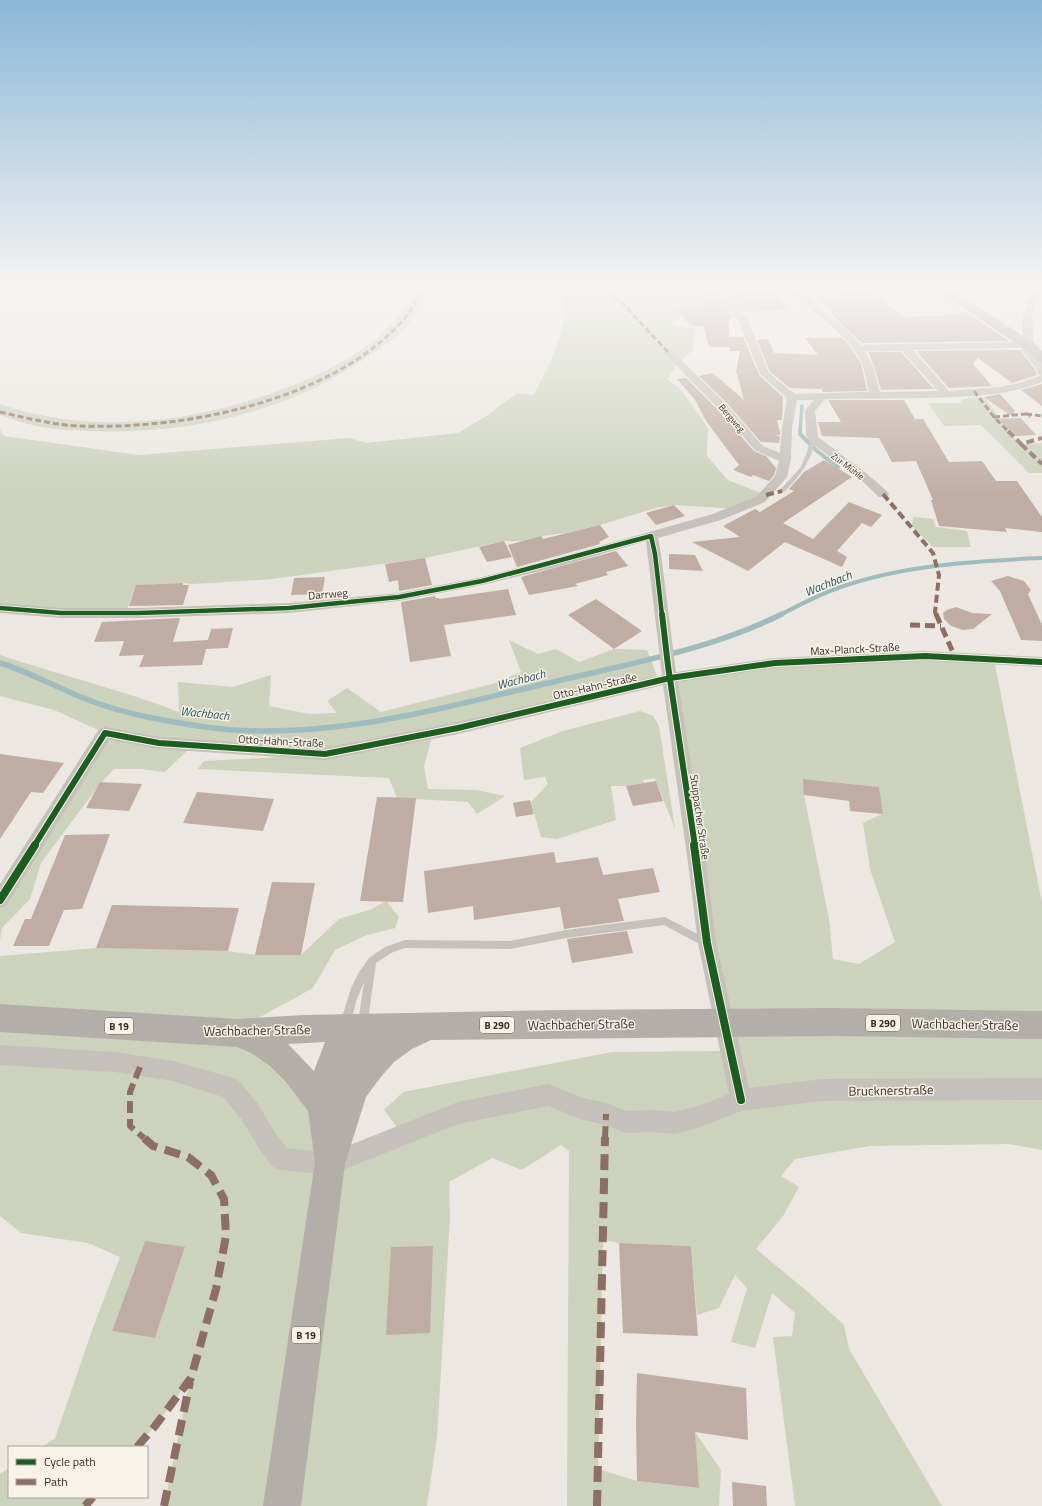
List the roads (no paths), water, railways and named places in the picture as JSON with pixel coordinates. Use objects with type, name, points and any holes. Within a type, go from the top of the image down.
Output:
[{"type":"main road","name":"Wachbacher Straße","points":[[0,1018],[238,1033],[432,1026],[725,1023],[833,1022],[1042,1025]]},
{"type":"main road","points":[[352,1094],[366,1070],[386,1050],[408,1035],[432,1026]]},
{"type":"main road","name":"B 19","points":[[282,1506],[330,1164],[352,1094],[359,1062],[353,1028]]},
{"type":"main road","name":"B 19","points":[[330,1164],[322,1106],[329,1070],[353,1028]]},
{"type":"main road","name":"B 19","points":[[238,1033],[264,1044],[286,1061],[305,1082],[322,1106]]},
{"type":"street","name":"Bergweg","points":[[672,356],[722,406],[759,448],[785,459]]},
{"type":"street","points":[[758,356],[765,374],[792,397],[821,398],[843,395],[946,394],[1000,390],[1022,386],[1042,378]]},
{"type":"street","points":[[863,356],[867,363],[875,395]]},
{"type":"street","points":[[912,356],[946,394]]},
{"type":"street","points":[[1031,356],[1040,366],[1042,372]]},
{"type":"street","points":[[651,536],[717,517],[762,499],[781,477],[785,459],[787,428],[792,397]]},
{"type":"street","points":[[812,444],[810,410],[821,398]]},
{"type":"street","name":"Zur Mühle","points":[[812,444],[864,476],[883,494]]},
{"type":"street","name":"Darrweg","points":[[0,608],[60,613],[146,613],[289,608],[399,597],[490,579],[651,536]]},
{"type":"street","name":"Stuppacher Straße","points":[[651,536],[655,554],[663,632],[697,863],[707,944],[741,1100]]},
{"type":"street","name":"Max-Planck-Straße","points":[[669,672],[775,663],[925,656],[1042,662]]},
{"type":"street","name":"Otto-Hahn-Straße","points":[[0,900],[105,733],[159,743],[325,754],[458,728],[669,672]]},
{"type":"street","points":[[0,1055],[115,1062],[173,1071],[230,1088],[250,1112],[266,1139],[281,1159],[330,1164]]},
{"type":"street","name":"Brucknerstraße","points":[[330,1164],[458,1114],[548,1095],[583,1109],[606,1114],[626,1122],[651,1121],[675,1123],[701,1116],[741,1100],[822,1090],[1042,1089]]},
{"type":"lane","points":[[782,491],[798,476],[803,468],[812,444]]},
{"type":"lane","points":[[353,1028],[355,989],[362,974],[372,961],[388,950],[405,944],[510,945],[566,934],[665,921],[707,944]]},
{"type":"lane","points":[[353,1028],[372,961]]},
{"type":"waterway","points":[[800,432],[802,406]]},
{"type":"waterway","points":[[800,432],[800,434],[817,451],[838,467]]},
{"type":"waterway","name":"Wachbach","points":[[781,614],[809,600],[831,591],[863,580],[888,574],[913,569],[965,563],[1042,558]]},
{"type":"waterway","name":"Wachbach","points":[[0,663],[82,698],[107,707],[134,714],[205,727],[249,731],[292,731],[335,727],[421,713],[668,655],[697,647],[755,627],[781,614]]}]
